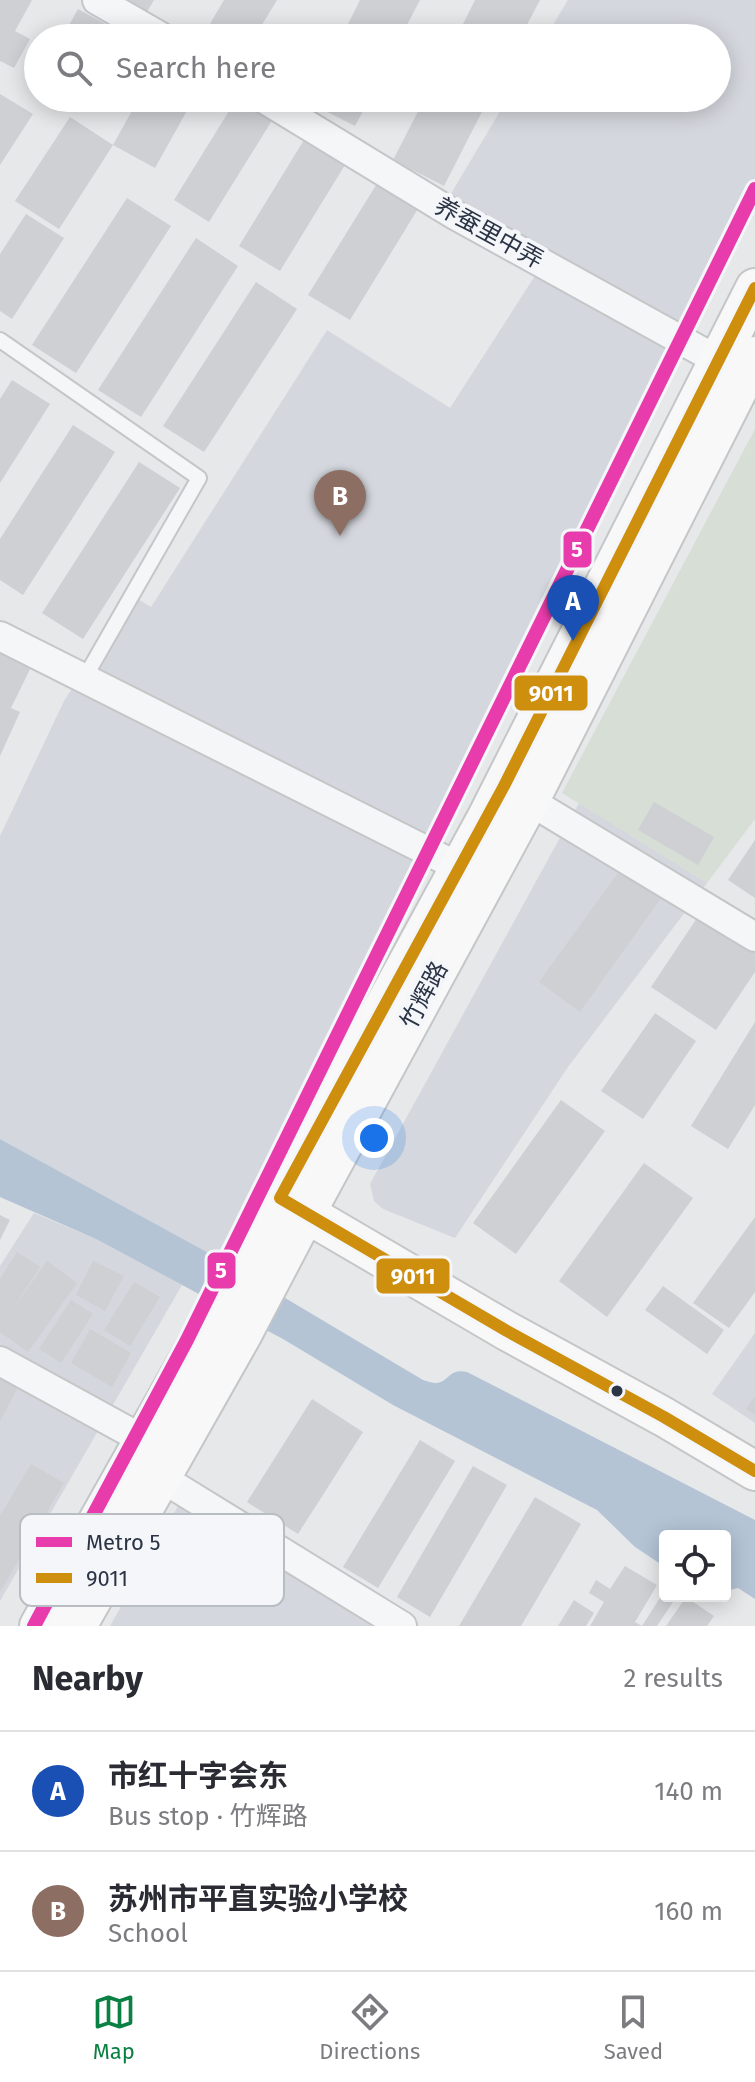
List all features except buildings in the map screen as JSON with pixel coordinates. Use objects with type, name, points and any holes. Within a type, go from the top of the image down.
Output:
[{"type":"main road","name":"竹辉路","points":[[139,1514],[160,1477],[226,1330],[517,793],[737,358],[755,288]]},
{"type":"main road","points":[[297,1197],[673,1401],[755,1449]]},
{"type":"main road","points":[[297,1197],[547,1354],[664,1417],[755,1471]]},
{"type":"main road","name":"竹辉路","points":[[102,1514],[144,1440],[226,1330]]},
{"type":"main road","name":"竹辉路","points":[[39,1626],[50,1606]]},
{"type":"main road","name":"竹辉路","points":[[77,1626],[88,1606]]},
{"type":"street","points":[[97,0],[139,24]]},
{"type":"street","name":"养蚕里中弄","points":[[286,112],[455,215],[737,358]]},
{"type":"street","points":[[0,636],[471,876]]},
{"type":"street","points":[[517,793],[755,937]]},
{"type":"street","points":[[0,1361],[144,1440]]},
{"type":"street","points":[[160,1477],[220,1514]]},
{"type":"street","points":[[284,1553],[402,1626]]},
{"type":"lane","points":[[0,340],[199,478],[84,679]]},
{"type":"shaded area","points":[[568,0],[755,0],[755,204],[444,827],[216,1257],[0,1139],[0,836],[64,701],[133,596],[151,607],[327,330],[450,408],[540,268],[443,207],[500,112],[731,112],[731,24],[553,24]]},
{"type":"shaded area","points":[[755,429],[755,819],[707,883],[562,793]]},
{"type":"shaded area","points":[[579,803],[707,883],[568,1067],[455,1238],[383,1209],[374,1201],[370,1184]]},
{"type":"shaded area","points":[[34,1213],[96,1239],[182,1285],[50,1514],[20,1514],[20,1566],[0,1601],[0,1266]]},
{"type":"shaded area","points":[[755,1333],[755,1423],[712,1394]]},
{"type":"shaded area","points":[[178,1506],[191,1514],[173,1514]]},
{"type":"shaded area","points":[[284,1572],[372,1626],[110,1626],[121,1606],[284,1606]]},
{"type":"water","points":[[0,1139],[216,1257],[423,1380],[436,1383],[453,1373],[467,1372],[755,1520],[755,1599],[738,1588],[731,1590],[731,1530],[659,1530],[659,1563],[635,1547],[597,1510],[393,1405],[283,1339],[96,1239],[0,1197]]},
{"type":"metro line","name":"5","points":[[94,1514],[187,1340],[755,189]]},
{"type":"metro line","name":"5","points":[[34,1626],[45,1606]]},
{"type":"transit line","name":"9011","points":[[755,288],[504,786],[280,1198],[755,1471]]},
{"type":"place","name":"苏州市平直实验小学校","points":[[340,536]]},
{"type":"place","name":"市红十字会东","points":[[573,641]]}]
